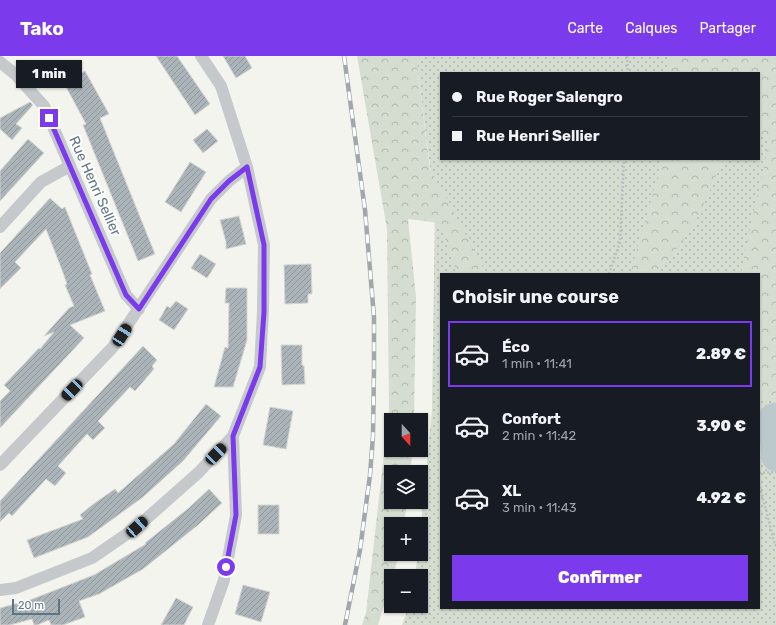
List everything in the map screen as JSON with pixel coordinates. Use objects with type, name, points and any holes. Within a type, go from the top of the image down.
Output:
[{"type":"street","points":[[0,590],[16,588],[92,558],[137,527],[198,472],[233,436],[260,367],[264,312],[264,245],[247,167],[221,86],[201,56]]},
{"type":"street","name":"Rue Henri Sellier","points":[[0,62],[14,74],[44,106],[126,295],[139,309]]},
{"type":"street","points":[[0,227],[41,182],[70,166]]},
{"type":"street","points":[[0,465],[113,347],[211,199],[229,181],[247,167]]},
{"type":"street","points":[[208,625],[224,580],[236,515],[233,436]]},
{"type":"path","points":[[627,56],[628,72]]},
{"type":"path","points":[[609,273],[620,242],[624,160]]},
{"type":"path","points":[[760,473],[776,472]]},
{"type":"path","points":[[760,487],[775,545]]},
{"type":"green space","points":[[357,56],[425,56],[417,64],[430,170],[447,199],[485,273],[457,273],[440,223],[408,219],[416,297],[414,413],[389,413],[387,229]]},
{"type":"green space","points":[[425,56],[776,56],[776,625],[402,625],[406,613],[428,613],[428,569],[416,569],[417,561],[428,561],[428,517],[422,517],[422,509],[428,509],[428,465],[427,465],[432,410],[435,206],[417,64]]},
{"type":"green space","points":[[669,56],[776,56],[776,401],[760,398],[760,273],[742,273],[742,266],[770,139],[760,133],[760,72],[668,72]]},
{"type":"green space","points":[[663,160],[724,160],[694,225],[659,273],[630,273]]},
{"type":"green space","points":[[384,454],[384,457],[412,457],[411,465],[384,465],[384,509],[406,509],[405,517],[384,517],[384,561],[397,561],[395,569],[384,569],[384,605],[378,625],[362,625],[366,613]]},
{"type":"building","points":[[156,56],[177,56],[210,104],[195,115]]},
{"type":"building","points":[[223,56],[245,56],[252,68],[236,78]]},
{"type":"building","points":[[85,71],[109,114],[100,118],[155,254],[138,261],[83,125],[86,124],[64,83]]},
{"type":"building","points":[[30,102],[33,105],[16,124],[22,128],[12,140],[0,129],[0,118]]},
{"type":"building","points":[[207,129],[218,141],[203,153],[193,140]]},
{"type":"building","points":[[28,139],[44,153],[0,201],[0,171]]},
{"type":"building","points":[[190,162],[206,172],[181,212],[165,202]]},
{"type":"building","points":[[50,198],[62,209],[65,207],[105,311],[70,325],[84,338],[0,428],[0,401],[10,391],[4,385],[39,348],[40,349],[54,332],[44,336],[69,308],[74,306],[65,285],[67,284],[46,229],[15,262],[21,268],[0,289],[0,253]]},
{"type":"building","points":[[239,216],[246,244],[226,249],[226,242],[220,220]]},
{"type":"building","points":[[200,254],[216,264],[207,278],[191,268]]},
{"type":"building","points":[[311,264],[312,294],[308,294],[308,303],[285,304],[284,265]]},
{"type":"building","points":[[226,288],[247,288],[247,340],[233,387],[214,387],[225,347],[228,348],[229,303],[225,303]]},
{"type":"building","points":[[176,301],[188,309],[174,330],[159,320],[167,306],[170,308]]},
{"type":"building","points":[[281,345],[302,345],[302,365],[304,366],[305,384],[282,385]]},
{"type":"building","points":[[143,346],[157,360],[152,366],[154,369],[135,391],[130,387],[98,421],[105,428],[93,440],[87,434],[58,466],[66,473],[55,486],[46,479],[12,516],[9,513],[0,522],[0,501]]},
{"type":"building","points":[[206,404],[221,416],[183,461],[143,497],[88,537],[34,558],[27,540],[83,519],[80,515],[92,505],[115,489],[118,493],[174,444]]},
{"type":"building","points":[[270,407],[293,411],[286,449],[263,445]]},
{"type":"building","points":[[209,489],[222,503],[198,525],[143,569],[99,594],[79,601],[85,617],[63,625],[51,625],[49,620],[34,625],[32,619],[10,625],[0,625],[0,608],[30,600],[94,575],[146,544],[145,543],[190,507]]},
{"type":"building","points":[[258,505],[279,505],[279,534],[258,534]]},
{"type":"building","points":[[243,585],[270,592],[261,622],[235,614]]},
{"type":"building","points":[[176,598],[193,607],[184,625],[161,625]]},
{"type":"waterway","points":[[776,417],[773,418],[776,457]]},
{"type":"railway","points":[[344,56],[365,210],[374,317],[373,436],[370,475],[360,550],[345,625]]},
{"type":"route","points":[[49,118],[126,295],[139,309],[211,199],[229,181],[247,167],[264,245],[264,312],[260,367],[233,436],[236,515],[226,567]]}]
